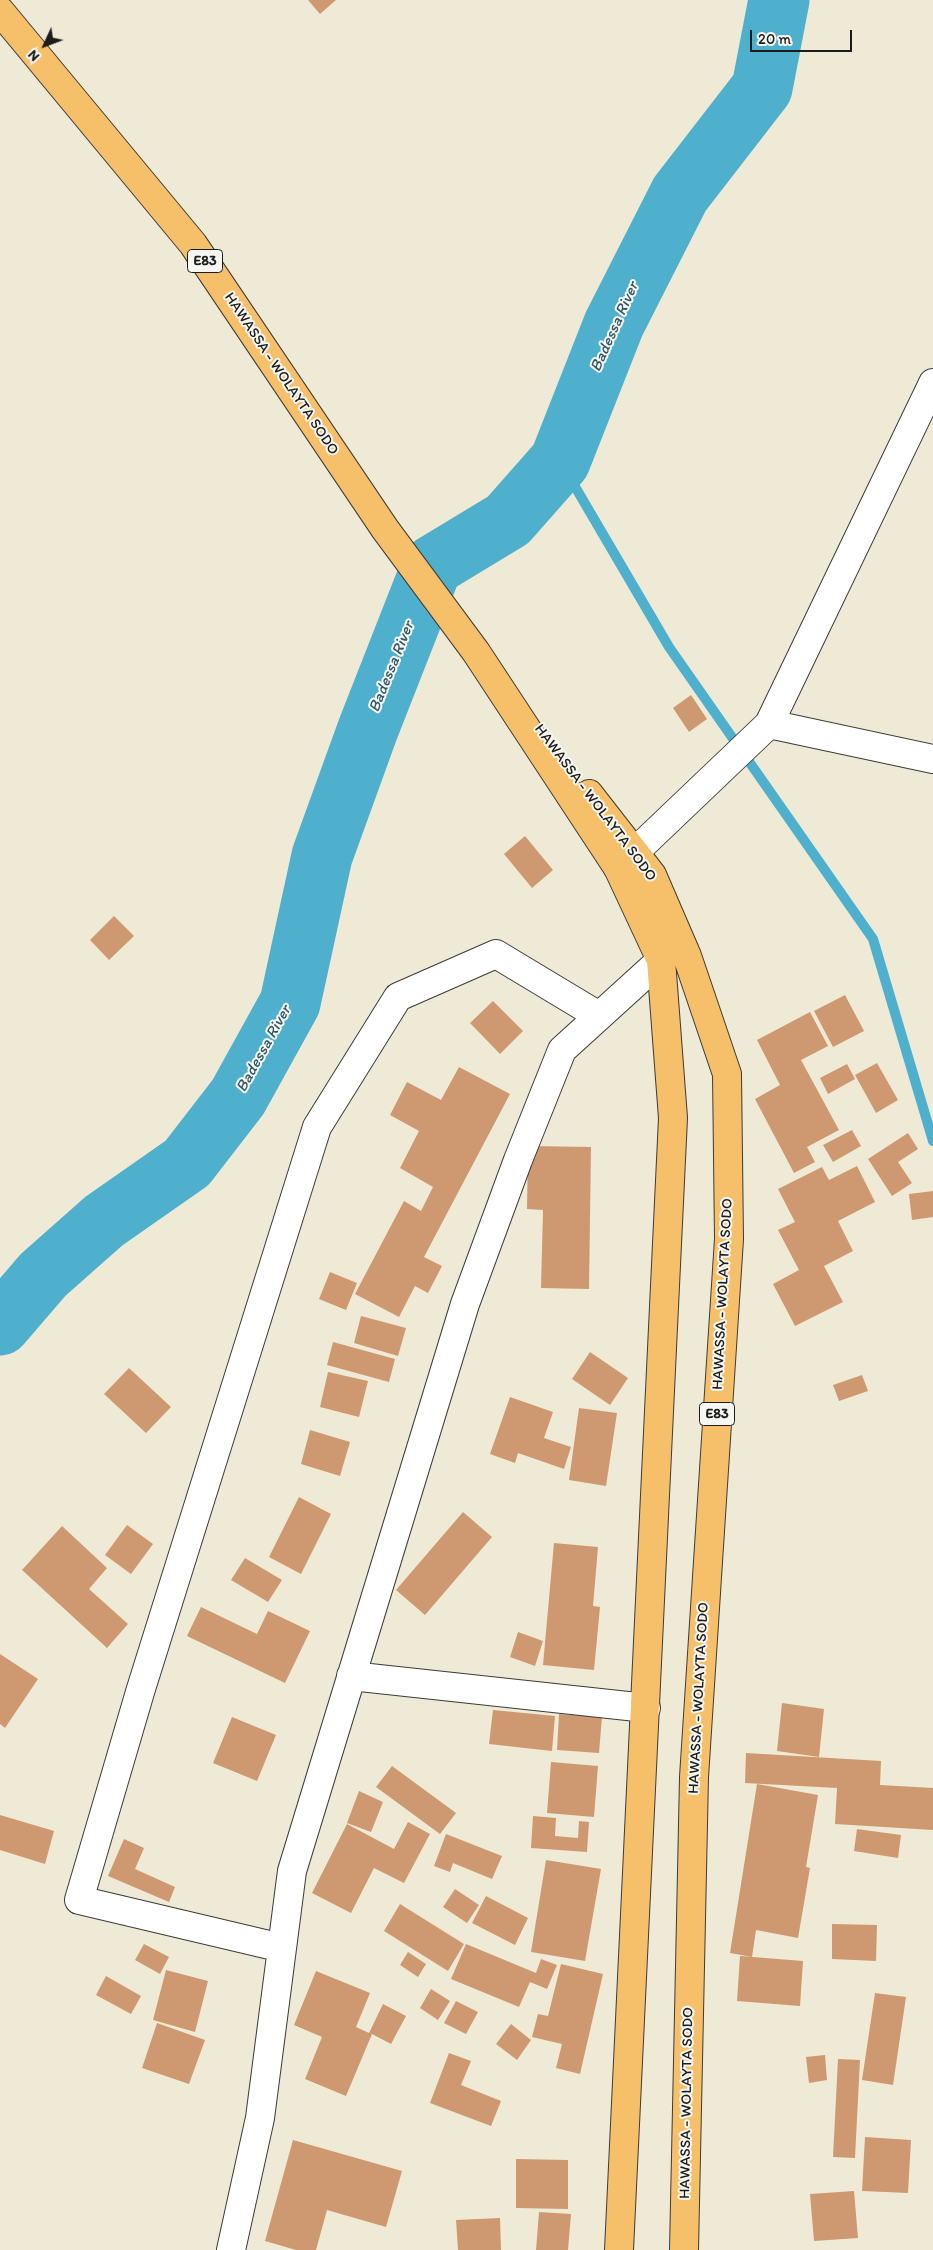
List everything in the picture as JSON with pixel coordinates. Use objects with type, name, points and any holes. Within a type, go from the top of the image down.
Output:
[{"type":"main road","name":"HAWASSA - WOLAYTA SODO","points":[[0,11],[193,244],[386,529],[472,647],[511,690],[626,860],[661,960],[673,1118],[619,2250]]},
{"type":"main road","name":"HAWASSA - WOLAYTA SODO","points":[[626,860],[652,875],[687,956],[727,1074],[729,1239],[694,1777],[684,2250]]},
{"type":"street","points":[[626,860],[769,724],[933,383]]},
{"type":"street","points":[[769,724],[933,759]]},
{"type":"street","points":[[282,1948],[79,1900],[143,1682],[317,1127],[398,997],[496,954],[599,1016]]},
{"type":"street","points":[[231,2250],[260,2118],[292,1871],[465,1304],[518,1160],[562,1050],[661,960]]},
{"type":"street","points":[[352,1676],[646,1708]]},
{"type":"building","points":[[308,0],[336,0],[320,14]]},
{"type":"building","points":[[691,695],[707,719],[689,732],[673,708]]},
{"type":"building","points":[[525,836],[553,870],[532,888],[504,854]]},
{"type":"building","points":[[114,916],[134,936],[109,960],[90,940]]},
{"type":"building","points":[[845,995],[864,1031],[833,1047],[814,1011]]},
{"type":"building","points":[[493,1001],[523,1031],[500,1054],[470,1023]]},
{"type":"building","points":[[810,1012],[828,1046],[801,1060],[839,1130],[807,1147],[815,1162],[794,1173],[755,1099],[780,1085],[757,1040]]},
{"type":"building","points":[[877,1063],[898,1100],[876,1113],[855,1075]]},
{"type":"building","points":[[847,1064],[855,1079],[828,1094],[820,1078]]},
{"type":"building","points":[[459,1067],[510,1094],[424,1257],[442,1266],[428,1293],[415,1286],[399,1317],[355,1294],[404,1201],[421,1211],[433,1187],[400,1168],[419,1131],[390,1115],[407,1082],[441,1100]]},
{"type":"building","points":[[852,1130],[861,1146],[833,1162],[823,1145]]},
{"type":"building","points":[[908,1133],[918,1149],[898,1162],[912,1183],[892,1196],[868,1159]]},
{"type":"building","points":[[528,1146],[591,1147],[589,1289],[541,1288],[543,1210],[527,1209]]},
{"type":"building","points":[[857,1166],[875,1202],[838,1221],[853,1251],[824,1266],[843,1302],[795,1326],[773,1284],[799,1270],[778,1230],[795,1222],[778,1189],[822,1167],[829,1180]]},
{"type":"building","points":[[933,1191],[933,1217],[912,1220],[909,1194]]},
{"type":"building","points":[[330,1272],[357,1283],[346,1310],[319,1299]]},
{"type":"building","points":[[361,1316],[406,1328],[398,1356],[354,1343]]},
{"type":"building","points":[[333,1342],[395,1359],[389,1382],[327,1365]]},
{"type":"building","points":[[590,1352],[628,1378],[610,1405],[572,1379]]},
{"type":"building","points":[[129,1368],[171,1407],[146,1433],[104,1394]]},
{"type":"building","points":[[328,1372],[368,1381],[359,1417],[320,1407]]},
{"type":"building","points":[[862,1375],[868,1391],[839,1401],[833,1385]]},
{"type":"building","points":[[510,1397],[553,1412],[544,1438],[571,1447],[564,1469],[518,1453],[515,1463],[490,1454]]},
{"type":"building","points":[[579,1408],[617,1413],[606,1486],[569,1480]]},
{"type":"building","points":[[310,1430],[350,1442],[340,1476],[301,1464]]},
{"type":"building","points":[[299,1497],[331,1514],[301,1574],[269,1557]]},
{"type":"building","points":[[463,1512],[492,1537],[425,1615],[396,1590]]},
{"type":"building","points":[[127,1525],[153,1544],[131,1574],[105,1555]]},
{"type":"building","points":[[62,1526],[107,1568],[89,1589],[128,1624],[107,1648],[22,1570]]},
{"type":"building","points":[[554,1543],[598,1547],[593,1606],[600,1607],[594,1670],[543,1665]]},
{"type":"building","points":[[245,1558],[282,1580],[268,1602],[231,1580]]},
{"type":"building","points":[[201,1607],[257,1634],[268,1611],[310,1631],[285,1683],[187,1636]]},
{"type":"building","points":[[518,1632],[543,1641],[535,1666],[510,1657]]},
{"type":"building","points":[[0,1654],[38,1679],[5,1728],[0,1724]]},
{"type":"building","points":[[782,1703],[824,1709],[819,1757],[777,1751]]},
{"type":"building","points":[[493,1710],[555,1716],[552,1751],[489,1744]]},
{"type":"building","points":[[559,1714],[602,1717],[599,1753],[557,1750]]},
{"type":"building","points":[[232,1717],[276,1735],[257,1781],[213,1763]]},
{"type":"building","points":[[746,1753],[881,1761],[880,1785],[933,1788],[933,1830],[835,1824],[837,1788],[745,1783]]},
{"type":"building","points":[[551,1762],[598,1766],[594,1817],[547,1813]]},
{"type":"building","points":[[392,1766],[456,1813],[440,1834],[376,1787]]},
{"type":"building","points":[[757,1784],[818,1795],[806,1867],[810,1868],[798,1938],[756,1930],[752,1957],[730,1953]]},
{"type":"building","points":[[359,1791],[383,1802],[371,1832],[347,1823]]},
{"type":"building","points":[[0,1815],[54,1831],[45,1864],[0,1850]]},
{"type":"building","points":[[533,1816],[556,1818],[555,1836],[578,1838],[579,1821],[589,1822],[587,1852],[531,1848]]},
{"type":"building","points":[[408,1822],[430,1834],[404,1883],[374,1868],[351,1913],[312,1893],[347,1824],[394,1849]]},
{"type":"building","points":[[857,1829],[901,1835],[898,1858],[854,1851]]},
{"type":"building","points":[[446,1834],[502,1856],[492,1879],[453,1863],[450,1872],[434,1866]]},
{"type":"building","points":[[124,1839],[144,1848],[135,1869],[175,1887],[169,1902],[108,1876]]},
{"type":"building","points":[[546,1860],[601,1869],[585,1961],[531,1952]]},
{"type":"building","points":[[455,1889],[479,1905],[467,1923],[443,1907]]},
{"type":"building","points":[[486,1896],[528,1918],[515,1945],[472,1923]]},
{"type":"building","points":[[400,1904],[464,1944],[448,1971],[384,1931]]},
{"type":"building","points":[[832,1924],[877,1925],[876,1961],[832,1959]]},
{"type":"building","points":[[144,1944],[169,1957],[160,1974],[135,1960]]},
{"type":"building","points":[[466,1944],[536,1973],[541,1959],[557,1965],[547,1989],[530,1982],[519,2007],[451,1979]]},
{"type":"building","points":[[408,1952],[426,1964],[418,1977],[400,1965]]},
{"type":"building","points":[[740,1956],[803,1961],[800,2006],[737,2001]]},
{"type":"building","points":[[561,1964],[603,1974],[580,2074],[556,2068],[562,2044],[532,2037],[538,2014],[548,2016]]},
{"type":"building","points":[[166,1970],[208,1981],[195,2032],[153,2020]]},
{"type":"building","points":[[316,1971],[370,1993],[356,2027],[369,2033],[383,2004],[406,2016],[391,2044],[372,2034],[346,2096],[305,2079],[322,2037],[294,2025]]},
{"type":"building","points":[[106,1976],[141,1996],[131,2014],[96,1995]]},
{"type":"building","points":[[431,1989],[450,2001],[438,2020],[420,2008]]},
{"type":"building","points":[[875,1993],[906,1997],[893,2085],[862,2080]]},
{"type":"building","points":[[456,2001],[478,2012],[466,2034],[444,2023]]},
{"type":"building","points":[[157,2023],[205,2040],[189,2084],[142,2068]]},
{"type":"building","points":[[511,2024],[531,2040],[517,2060],[496,2044]]},
{"type":"building","points":[[449,2053],[471,2061],[461,2085],[501,2101],[491,2126],[430,2103]]},
{"type":"building","points":[[825,2055],[827,2080],[809,2083],[806,2057]]},
{"type":"building","points":[[838,2059],[860,2060],[855,2158],[833,2157]]},
{"type":"building","points":[[865,2137],[911,2140],[908,2193],[862,2191]]},
{"type":"building","points":[[293,2140],[402,2171],[386,2227],[327,2210],[316,2250],[296,2250],[265,2241]]},
{"type":"building","points":[[516,2159],[568,2160],[568,2209],[516,2208]]},
{"type":"building","points":[[854,2191],[858,2238],[814,2241],[810,2194]]},
{"type":"building","points":[[539,2212],[571,2214],[568,2250],[536,2250]]},
{"type":"building","points":[[500,2218],[501,2250],[458,2250],[456,2220]]},
{"type":"waterway","name":"Badessa River","points":[[0,1325],[43,1275],[104,1221],[187,1163],[238,1097],[290,1003],[322,856],[368,729],[432,566],[508,520],[560,461],[614,324],[680,194],[762,88],[779,0]]},
{"type":"waterway","points":[[560,461],[669,647],[873,939],[933,1141]]}]
